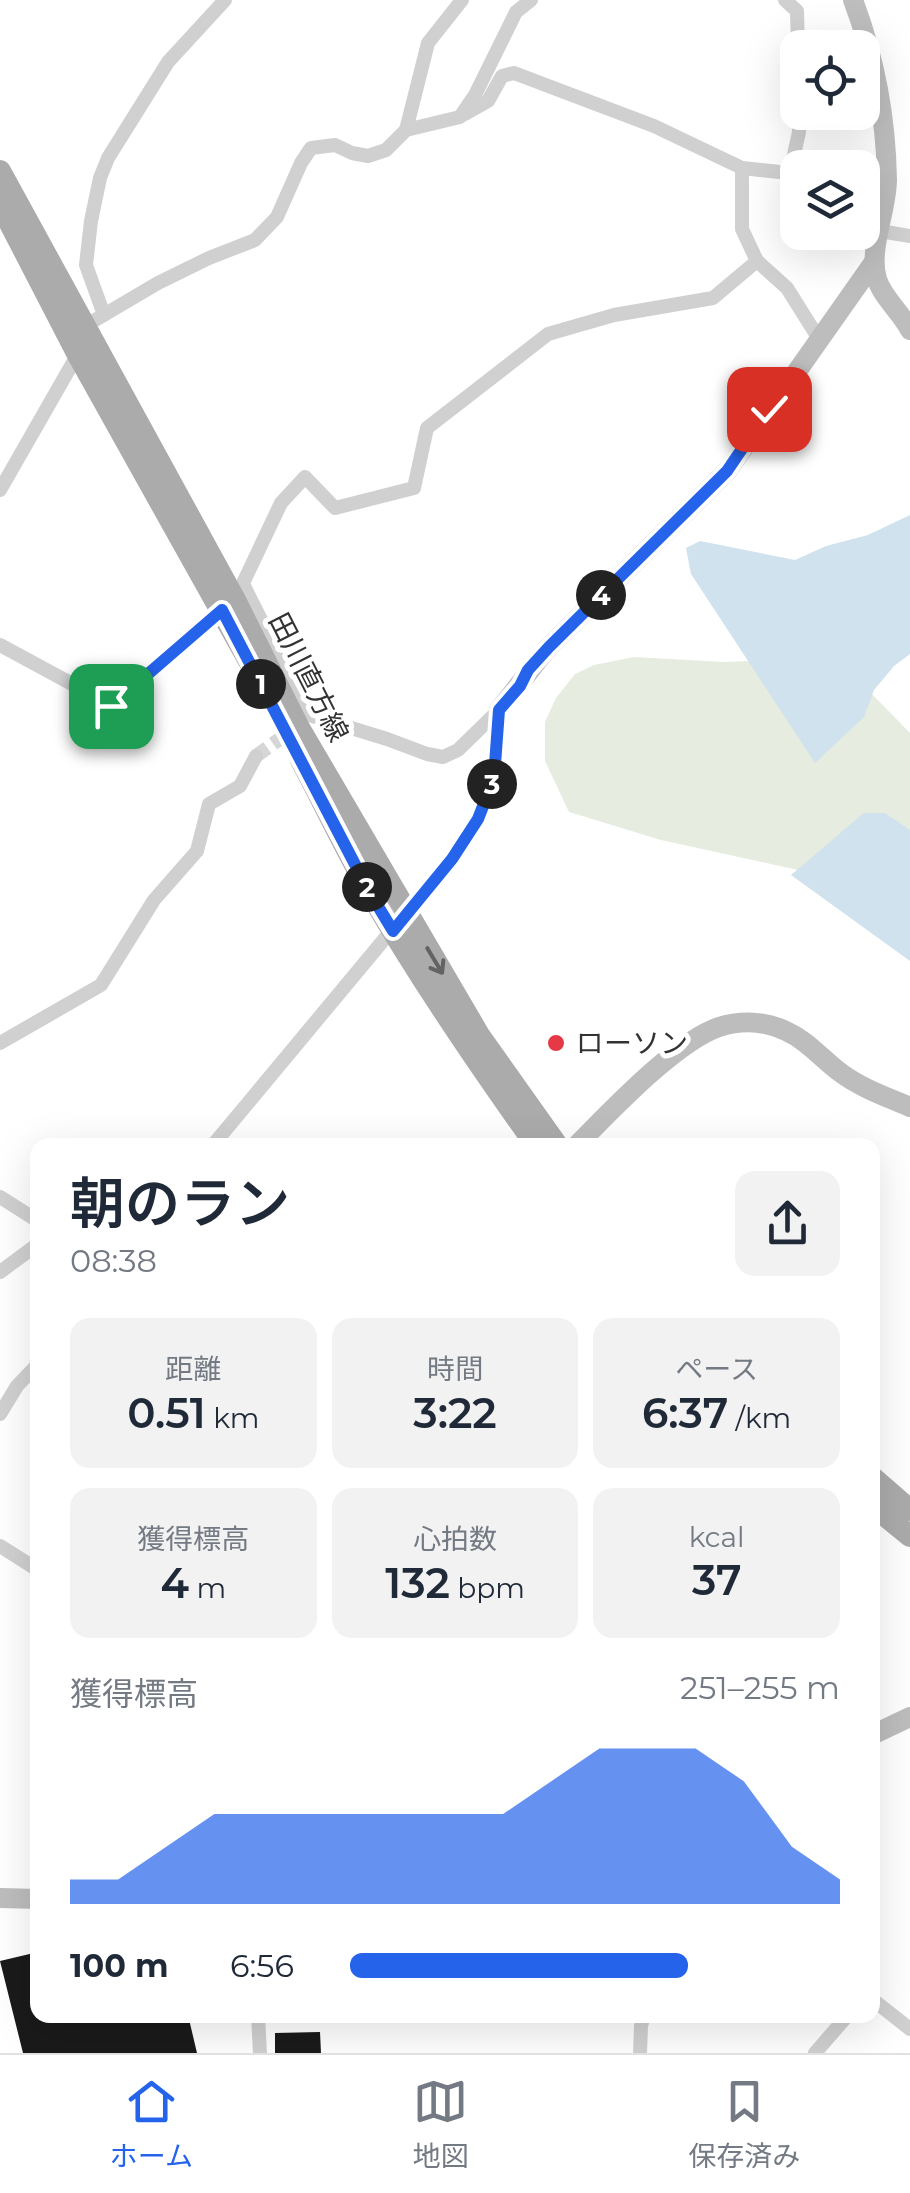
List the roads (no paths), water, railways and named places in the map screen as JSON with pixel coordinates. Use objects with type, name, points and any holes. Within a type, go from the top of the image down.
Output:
[{"type":"main road","name":"田川直方線","points":[[0,171],[95,320],[234,599],[370,893],[400,922],[552,1138]]},
{"type":"main road","name":"田川直方線","points":[[0,204],[78,355],[234,599],[303,721],[400,922],[472,1055],[531,1138]]},
{"type":"main road","points":[[880,1483],[910,1510]]},
{"type":"main road","points":[[880,1512],[910,1536]]},
{"type":"street","points":[[95,320],[86,265],[91,221],[108,158],[168,62],[225,0]]},
{"type":"street","points":[[0,490],[95,320],[158,283],[255,240],[277,218],[301,162],[312,148],[335,145],[368,156],[386,150],[406,130],[428,43],[462,0]]},
{"type":"street","points":[[460,117],[516,12],[531,0]]},
{"type":"street","points":[[785,0],[797,11],[798,30]]},
{"type":"street","points":[[852,0],[868,40],[881,101],[887,183],[880,230],[910,236]]},
{"type":"street","points":[[406,130],[460,117],[488,101],[502,76],[514,72],[654,126],[742,168],[780,172]]},
{"type":"street","points":[[742,168],[742,229],[757,261],[787,288],[819,339]]},
{"type":"street","points":[[880,182],[887,183]]},
{"type":"street","points":[[876,250],[877,282],[910,330]]},
{"type":"street","points":[[0,646],[111,706],[234,599],[281,503],[305,478],[335,508],[414,488],[427,428],[548,334],[614,315],[712,298],[757,261]]},
{"type":"street","points":[[303,721],[387,739],[442,757],[458,750],[499,710],[549,647],[727,471],[874,262]]},
{"type":"street","points":[[219,1138],[452,859],[478,819],[494,778],[499,710]]},
{"type":"street","points":[[0,1043],[100,986],[154,900],[197,851],[209,804],[240,786],[256,756]]},
{"type":"street","points":[[584,1138],[688,1044],[716,1028],[743,1022],[769,1024],[789,1032],[850,1079],[910,1107]]},
{"type":"street","points":[[0,1196],[30,1216]]},
{"type":"street","points":[[0,1272],[30,1250]]},
{"type":"street","points":[[0,1414],[30,1372]]},
{"type":"street","points":[[0,1546],[30,1565]]},
{"type":"street","points":[[880,1731],[910,1717]]},
{"type":"street","points":[[0,1898],[30,1899]]},
{"type":"street","points":[[880,2005],[910,2029]]},
{"type":"street","points":[[258,2023],[260,2053]]},
{"type":"street","points":[[640,2053],[644,2023]]},
{"type":"street","points":[[815,2053],[841,2023]]},
{"type":"water","points":[[910,515],[910,654],[874,690],[864,717],[815,763],[691,574],[686,548],[700,541],[795,560],[826,546],[868,535]]},
{"type":"water","points":[[864,813],[885,813],[910,830],[910,961],[791,875]]},
{"type":"tunnel","points":[[256,756],[298,726]]},
{"type":"place","name":"ローソン","points":[[556,1043]]}]
